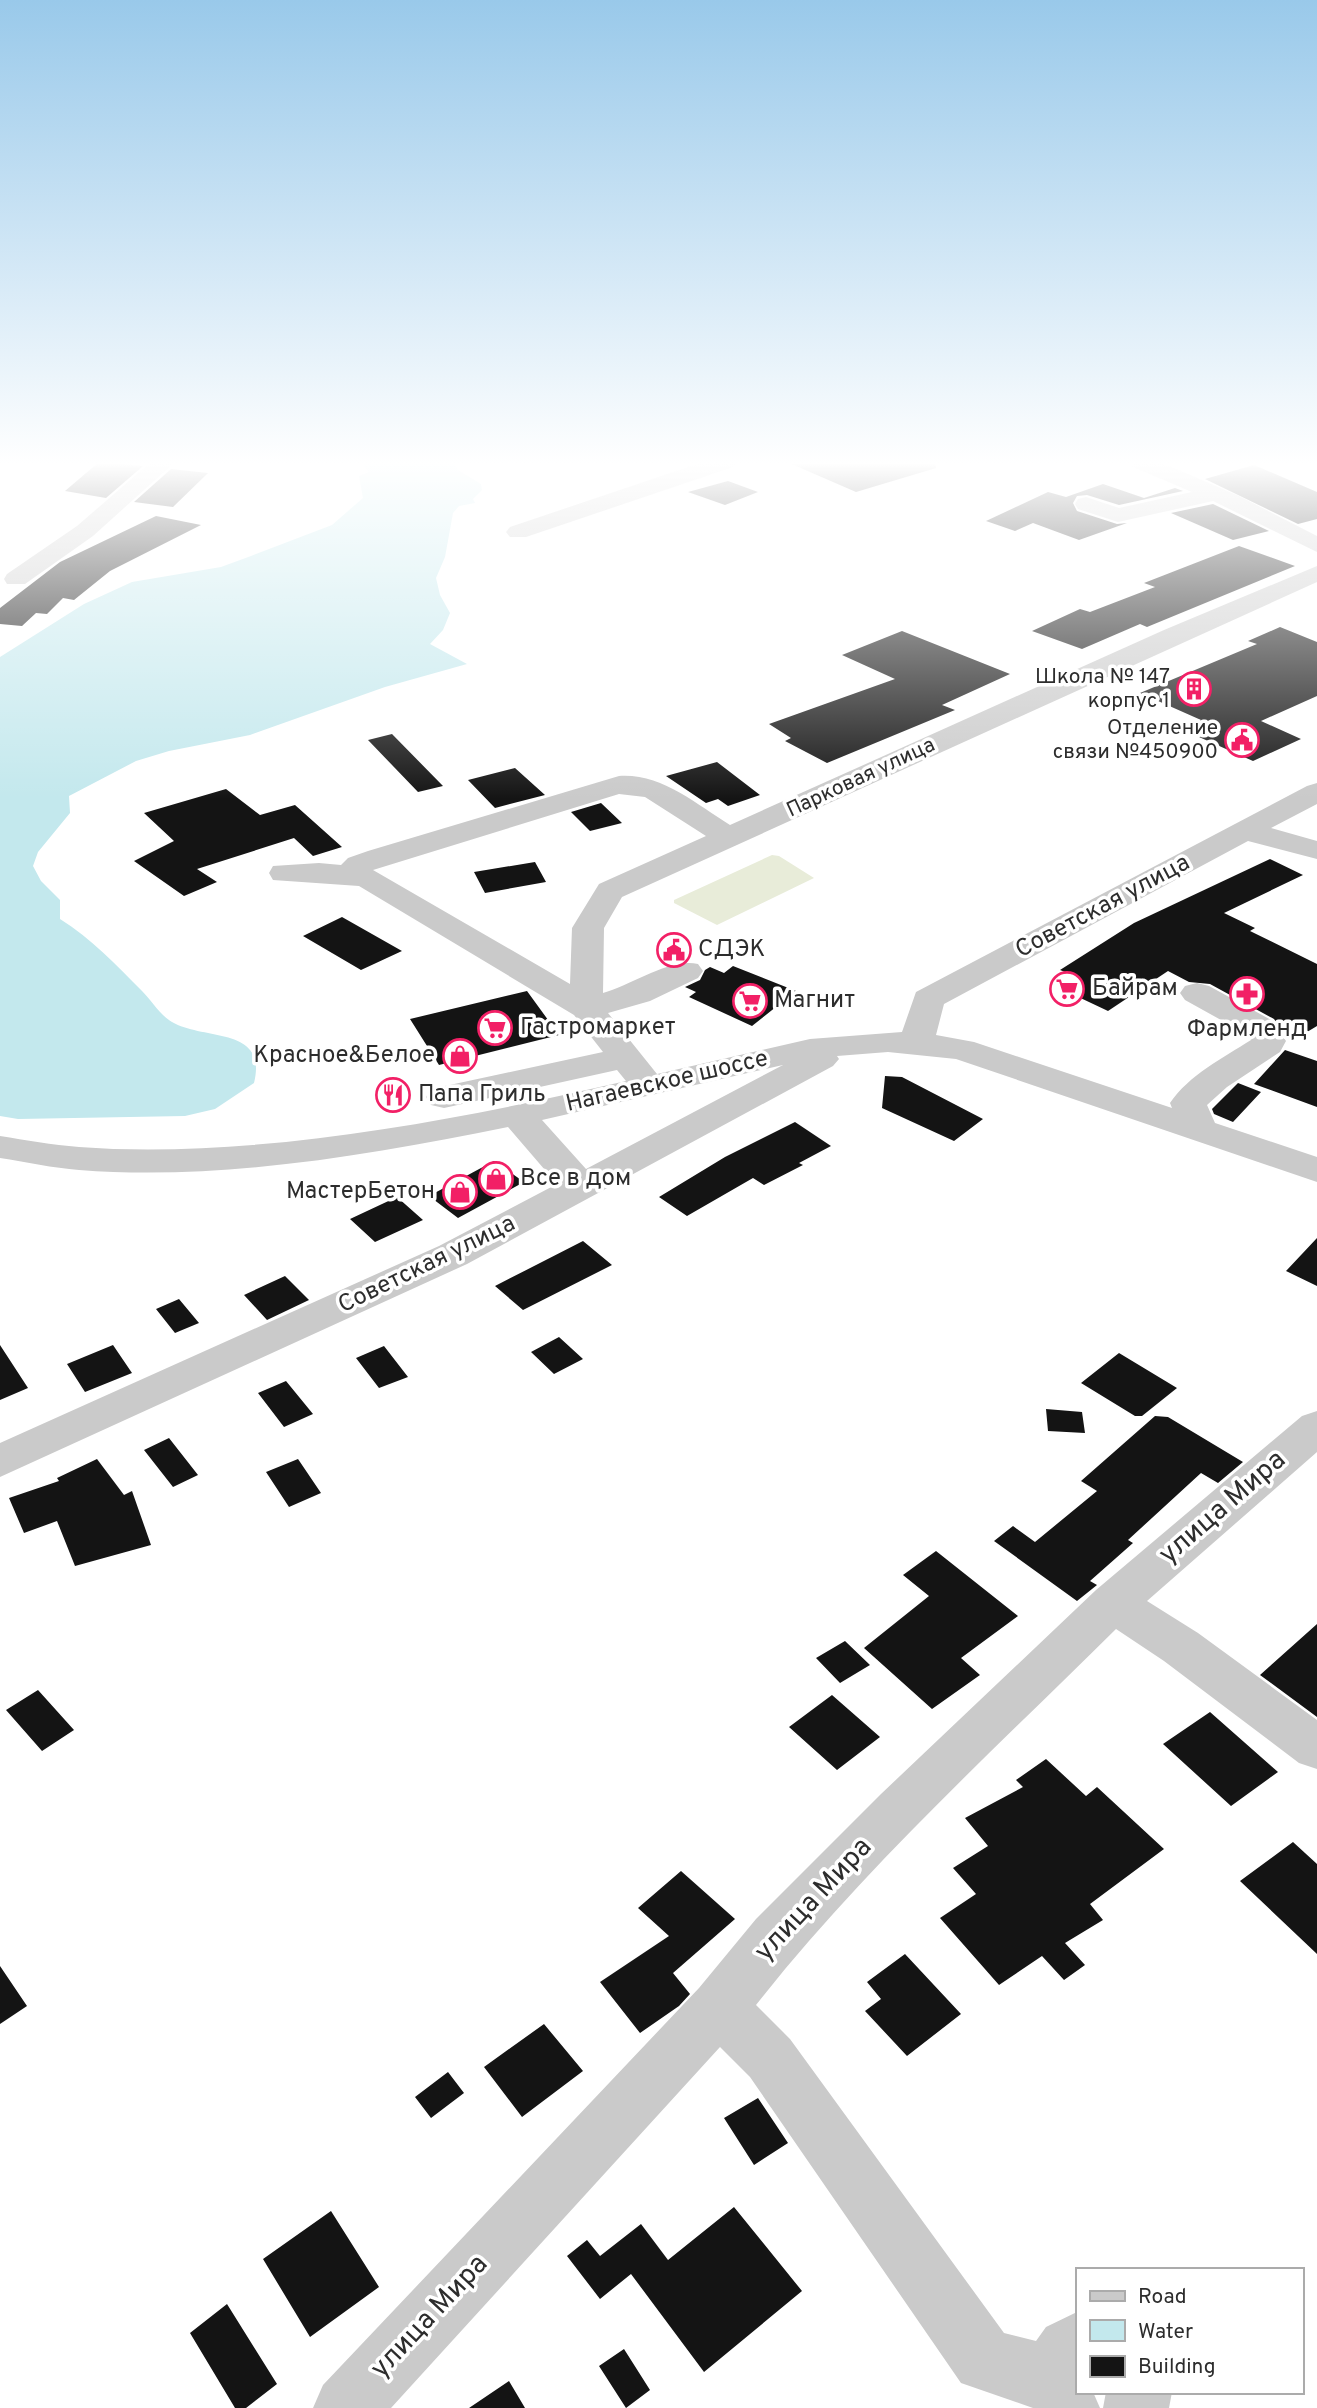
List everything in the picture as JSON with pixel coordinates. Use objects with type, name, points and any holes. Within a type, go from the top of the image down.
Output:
[{"type":"street","points":[[16,579],[23,574]]},
{"type":"street","name":"Парковая улица","points":[[586,1007],[588,928],[610,891],[1172,635],[1314,574]]},
{"type":"street","points":[[349,875],[359,865],[379,857],[606,787],[627,783],[655,791],[730,838]]},
{"type":"street","name":"Советская улица","points":[[916,1043],[928,999],[1317,792]]},
{"type":"street","points":[[1247,831],[1317,849]]},
{"type":"street","points":[[284,873],[319,872],[367,878],[586,1007],[649,1087]]},
{"type":"street","points":[[586,1007],[638,994],[686,971]]},
{"type":"street","points":[[1197,993],[1261,1028],[1269,1041],[1258,1052],[1214,1079],[1188,1103],[1200,1130]]},
{"type":"street","name":"Нагаевское шоссе","points":[[0,1147],[87,1159],[201,1158],[383,1141],[649,1087],[802,1051],[842,1045],[916,1043],[962,1049],[1317,1170]]},
{"type":"street","name":"Советская улица","points":[[0,1461],[453,1255],[792,1076],[842,1045]]},
{"type":"street","points":[[444,1097],[626,1058]]},
{"type":"street","points":[[517,1115],[582,1188]]},
{"type":"street","name":"улица Мира","points":[[345,2408],[719,2007],[776,1937],[880,1830],[1113,1603],[1317,1427]]},
{"type":"street","points":[[1113,1603],[1181,1647],[1317,1748]]},
{"type":"street","points":[[719,2007],[770,2058],[984,2360],[1067,2377]]},
{"type":"green space","points":[[772,855],[779,856],[814,878],[717,925],[674,903],[674,900]]},
{"type":"water","points":[[177,574],[438,574],[440,595],[450,613],[443,630],[430,644],[467,664],[385,687],[250,735],[169,751],[136,761],[69,796],[70,813],[38,852],[33,866],[41,881],[60,900],[60,919],[103,953],[172,1022],[186,1028],[231,1038],[243,1044],[252,1052],[256,1065],[254,1083],[215,1109],[185,1116],[18,1119],[0,1116],[0,657],[84,604],[132,582]]},
{"type":"building","points":[[44,574],[106,574],[74,600],[63,598],[47,614],[36,613],[22,626],[0,624],[0,608]]},
{"type":"building","points":[[1166,574],[1275,574],[1147,627],[1140,624],[1082,649],[1032,631],[1080,609],[1090,612],[1155,587],[1144,583]]},
{"type":"building","points":[[1280,627],[1317,642],[1317,696],[1261,721],[1301,739],[1253,761],[1181,729],[1201,720],[1140,693],[1257,644],[1248,641]]},
{"type":"building","points":[[902,631],[1010,674],[942,705],[955,710],[827,763],[785,741],[791,738],[769,724],[895,679],[842,655]]},
{"type":"building","points":[[392,734],[443,786],[418,792],[368,740]]},
{"type":"building","points":[[717,762],[760,795],[728,806],[718,799],[706,803],[666,776]]},
{"type":"building","points":[[515,768],[545,795],[495,808],[468,780]]},
{"type":"building","points":[[226,789],[260,815],[295,805],[342,847],[313,856],[294,838],[197,869],[217,882],[184,896],[134,861],[174,841],[144,813]]},
{"type":"building","points":[[601,803],[622,823],[590,831],[571,812]]},
{"type":"building","points":[[1270,859],[1303,875],[1224,913],[1255,928],[1250,931],[1317,964],[1317,1026],[1297,1038],[1282,1031],[1274,1019],[1210,984],[1189,982],[1168,971],[1108,1011],[1053,985],[1070,974],[1060,970],[1134,923]]},
{"type":"building","points":[[535,862],[546,882],[485,893],[474,872]]},
{"type":"building","points":[[342,917],[402,951],[361,970],[303,936]]},
{"type":"building","points":[[733,966],[796,991],[752,1026],[689,997],[696,992],[685,987],[700,980],[705,970],[710,967],[724,973]]},
{"type":"building","points":[[527,991],[559,1035],[439,1065],[410,1019]]},
{"type":"building","points":[[1285,1050],[1317,1061],[1317,1107],[1254,1084]]},
{"type":"building","points":[[885,1076],[902,1077],[983,1119],[954,1141],[882,1108]]},
{"type":"building","points":[[1238,1083],[1261,1092],[1233,1122],[1214,1114],[1212,1109]]},
{"type":"building","points":[[795,1122],[831,1146],[799,1163],[803,1165],[764,1185],[753,1178],[687,1216],[659,1197],[725,1157]]},
{"type":"building","points":[[494,1161],[524,1182],[458,1218],[429,1196]]},
{"type":"building","points":[[397,1197],[423,1220],[375,1242],[350,1219]]},
{"type":"building","points":[[1317,1238],[1317,1286],[1286,1271]]},
{"type":"building","points":[[583,1241],[612,1265],[523,1310],[495,1286]]},
{"type":"building","points":[[285,1276],[309,1300],[267,1320],[244,1295]]},
{"type":"building","points":[[179,1299],[199,1323],[175,1333],[156,1309]]},
{"type":"building","points":[[559,1337],[583,1359],[554,1374],[531,1352]]},
{"type":"building","points":[[0,1345],[28,1388],[0,1400]]},
{"type":"building","points":[[113,1345],[132,1373],[85,1392],[67,1364]]},
{"type":"building","points":[[384,1346],[408,1377],[379,1388],[356,1358]]},
{"type":"building","points":[[1119,1353],[1177,1388],[1142,1416],[1135,1416],[1081,1383]]},
{"type":"building","points":[[286,1381],[313,1414],[284,1427],[258,1393]]},
{"type":"building","points":[[1046,1409],[1082,1412],[1085,1433],[1048,1431]]},
{"type":"building","points":[[1155,1416],[1168,1417],[1243,1462],[1218,1483],[1201,1473],[1128,1540],[1133,1543],[1090,1581],[1097,1585],[1077,1601],[994,1541],[1013,1526],[1035,1542],[1097,1491],[1081,1481]]},
{"type":"building","points":[[169,1438],[198,1475],[173,1487],[144,1450]]},
{"type":"building","points":[[97,1459],[124,1495],[132,1491],[151,1545],[75,1566],[57,1521],[24,1533],[9,1498],[59,1481],[57,1478]]},
{"type":"building","points":[[298,1459],[321,1493],[289,1507],[266,1472]]},
{"type":"building","points":[[936,1551],[1018,1616],[961,1658],[980,1675],[932,1709],[864,1648],[929,1596],[903,1575]]},
{"type":"building","points":[[1317,1624],[1317,1717],[1260,1675]]},
{"type":"building","points":[[845,1641],[870,1665],[840,1683],[816,1658]]},
{"type":"building","points":[[38,1690],[74,1730],[42,1751],[6,1710]]},
{"type":"building","points":[[832,1695],[880,1737],[837,1770],[789,1727]]},
{"type":"building","points":[[1210,1712],[1278,1772],[1231,1806],[1163,1744]]},
{"type":"building","points":[[1046,1759],[1086,1796],[1097,1787],[1164,1849],[1090,1904],[1103,1920],[1065,1943],[1085,1965],[1064,1980],[1042,1956],[999,1985],[940,1918],[976,1894],[953,1868],[988,1846],[965,1818],[1023,1787],[1016,1780]]},
{"type":"building","points":[[1293,1842],[1317,1864],[1317,1954],[1240,1881]]},
{"type":"building","points":[[681,1871],[735,1919],[673,1973],[690,1994],[679,2006],[640,2033],[600,1982],[669,1936],[638,1908]]},
{"type":"building","points":[[905,1954],[961,2014],[907,2056],[865,2011],[881,1999],[867,1982]]},
{"type":"building","points":[[0,1966],[27,2006],[0,2024]]},
{"type":"building","points":[[544,2024],[583,2071],[522,2117],[484,2067]]},
{"type":"building","points":[[448,2072],[464,2093],[431,2118],[415,2097]]},
{"type":"building","points":[[758,2098],[788,2143],[754,2165],[724,2118]]},
{"type":"building","points":[[734,2207],[802,2291],[704,2372],[631,2274],[600,2299],[567,2256],[587,2240],[600,2256],[641,2224],[668,2260]]},
{"type":"building","points":[[331,2211],[379,2287],[310,2337],[263,2259]]},
{"type":"building","points":[[227,2304],[277,2384],[246,2408],[235,2408],[190,2333]]},
{"type":"building","points":[[624,2349],[650,2390],[626,2408],[599,2366]]},
{"type":"building","points":[[509,2381],[525,2408],[469,2408]]},
{"type":"place","name":"Школа № 147 корпус 1","points":[[1194,689]]},
{"type":"place","name":"Отделение связи №450900","points":[[1242,740]]},
{"type":"place","name":"СДЭК","points":[[674,950]]},
{"type":"place","name":"Байрам","points":[[1067,989]]},
{"type":"place","name":"Фармленд","points":[[1247,994]]},
{"type":"place","name":"Магнит","points":[[750,1001]]},
{"type":"place","name":"Гастромаркет","points":[[495,1028]]},
{"type":"place","name":"Красное&Белое","points":[[460,1056]]},
{"type":"place","name":"Папа Гриль","points":[[393,1095]]},
{"type":"place","name":"Все в дом","points":[[496,1179]]},
{"type":"place","name":"МастерБетон","points":[[460,1192]]}]
